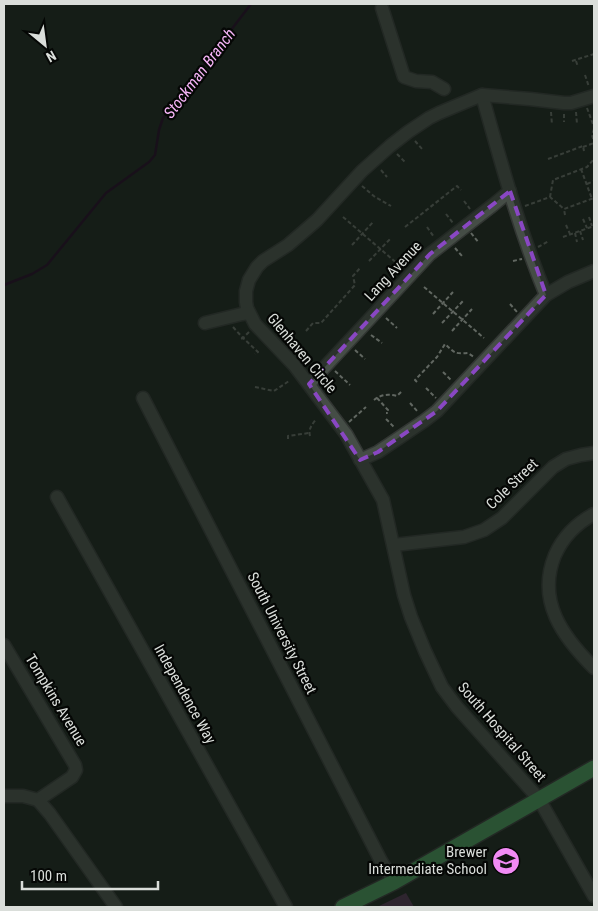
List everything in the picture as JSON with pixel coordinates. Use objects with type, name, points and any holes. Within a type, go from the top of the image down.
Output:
[{"type":"main road","points":[[344,907],[394,882],[594,768]]},
{"type":"street","points":[[382,8],[404,77],[416,81],[432,82],[444,89]]},
{"type":"street","name":"Glenhaven Circle","points":[[394,545],[383,500],[346,434],[294,364],[255,324],[246,302],[249,280],[264,261],[288,245],[318,220],[362,171],[390,146],[408,132],[439,113],[482,95],[571,103],[592,92]]},
{"type":"street","points":[[482,95],[510,191],[546,295]]},
{"type":"street","name":"Lang Avenue","points":[[309,384],[430,254],[510,191]]},
{"type":"street","points":[[360,460],[378,452],[437,411],[546,295],[568,282],[594,271]]},
{"type":"street","points":[[205,323],[249,313]]},
{"type":"street","name":"South University Street","points":[[144,398],[381,861],[394,882]]},
{"type":"street","name":"Cole Street","points":[[394,545],[464,537],[484,530],[502,518],[553,467],[566,459],[594,453]]},
{"type":"street","name":"Independence Way","points":[[57,497],[286,907]]},
{"type":"street","points":[[594,514],[578,524],[562,542],[552,562],[549,586],[552,609],[564,632],[572,644],[594,668]]},
{"type":"street","name":"South Hospital Street","points":[[394,545],[404,595],[411,617],[424,651],[442,687],[456,707],[538,799],[594,896]]},
{"type":"street","name":"Tompkins Avenue","points":[[4,645],[75,765],[76,770],[72,777],[38,800]]},
{"type":"street","points":[[4,796],[23,796],[38,800],[116,907]]},
{"type":"path","points":[[572,61],[594,54]]},
{"type":"path","points":[[576,61],[578,67]]},
{"type":"path","points":[[586,75],[592,92]]},
{"type":"path","points":[[548,159],[594,142],[592,135],[594,128],[587,107]]},
{"type":"path","points":[[576,110],[577,124]]},
{"type":"path","points":[[551,111],[552,125]]},
{"type":"path","points":[[564,112],[564,122]]},
{"type":"path","points":[[413,138],[423,150]]},
{"type":"path","points":[[583,147],[584,151]]},
{"type":"path","points":[[394,152],[406,164]]},
{"type":"path","points":[[566,153],[567,157]]},
{"type":"path","points":[[560,155],[562,159]]},
{"type":"path","points":[[550,197],[553,180],[587,167],[594,159]]},
{"type":"path","points":[[378,166],[387,178]]},
{"type":"path","points":[[564,209],[593,198],[581,169]]},
{"type":"path","points":[[587,184],[594,181]]},
{"type":"path","points":[[361,185],[375,197],[391,206]]},
{"type":"path","points":[[405,227],[457,186],[461,190]]},
{"type":"path","points":[[524,207],[550,197]]},
{"type":"path","points":[[550,197],[564,209],[565,215]]},
{"type":"path","points":[[464,201],[472,210]]},
{"type":"path","points":[[446,214],[454,224]]},
{"type":"path","points":[[343,217],[399,265]]},
{"type":"path","points":[[563,237],[593,226],[588,217]]},
{"type":"path","points":[[583,219],[587,228]]},
{"type":"path","points":[[352,245],[374,221]]},
{"type":"path","points":[[566,225],[570,234]]},
{"type":"path","points":[[427,227],[436,239]]},
{"type":"path","points":[[580,231],[583,240]]},
{"type":"path","points":[[470,232],[479,243]]},
{"type":"path","points":[[574,233],[578,242]]},
{"type":"path","points":[[369,261],[391,238]]},
{"type":"path","points":[[537,247],[549,241]]},
{"type":"path","points":[[453,245],[462,256]]},
{"type":"path","points":[[306,331],[314,323],[321,323],[354,285],[353,276],[361,267]]},
{"type":"path","points":[[424,287],[484,338]]},
{"type":"path","points":[[433,314],[453,292]]},
{"type":"path","points":[[442,323],[463,301]]},
{"type":"path","points":[[452,331],[472,309]]},
{"type":"path","points":[[386,318],[397,328]]},
{"type":"path","points":[[229,327],[231,326],[243,340],[258,352],[255,354]]},
{"type":"path","points":[[243,340],[251,331]]},
{"type":"path","points":[[371,335],[382,343]]},
{"type":"path","points":[[417,382],[415,380],[437,357],[445,344],[455,353],[468,353],[476,359]]},
{"type":"path","points":[[355,350],[365,360]]},
{"type":"path","points":[[335,371],[350,385]]},
{"type":"path","points":[[443,372],[454,383]]},
{"type":"path","points":[[255,387],[274,391],[289,381]]},
{"type":"path","points":[[426,388],[437,399]]},
{"type":"path","points":[[386,413],[388,410],[375,399],[380,395],[390,394],[397,396],[402,391]]},
{"type":"path","points":[[410,403],[420,414]]},
{"type":"path","points":[[349,422],[366,406]]},
{"type":"path","points":[[288,439],[288,436],[310,435],[310,427],[316,419]]},
{"type":"path","points":[[386,419],[396,430]]},
{"type":"highlighted area","points":[[510,191],[546,295],[437,411],[378,452],[360,460],[309,384],[430,254]]},
{"type":"shaded area","points":[[406,893],[414,907],[377,907]]},
{"type":"waterway","name":"Stockman Branch","points":[[4,285],[32,274],[47,265],[106,193],[149,162],[155,155],[163,118],[177,103],[251,4]]},
{"type":"place","name":"Brewer Intermediate School","points":[[506,861]]}]
